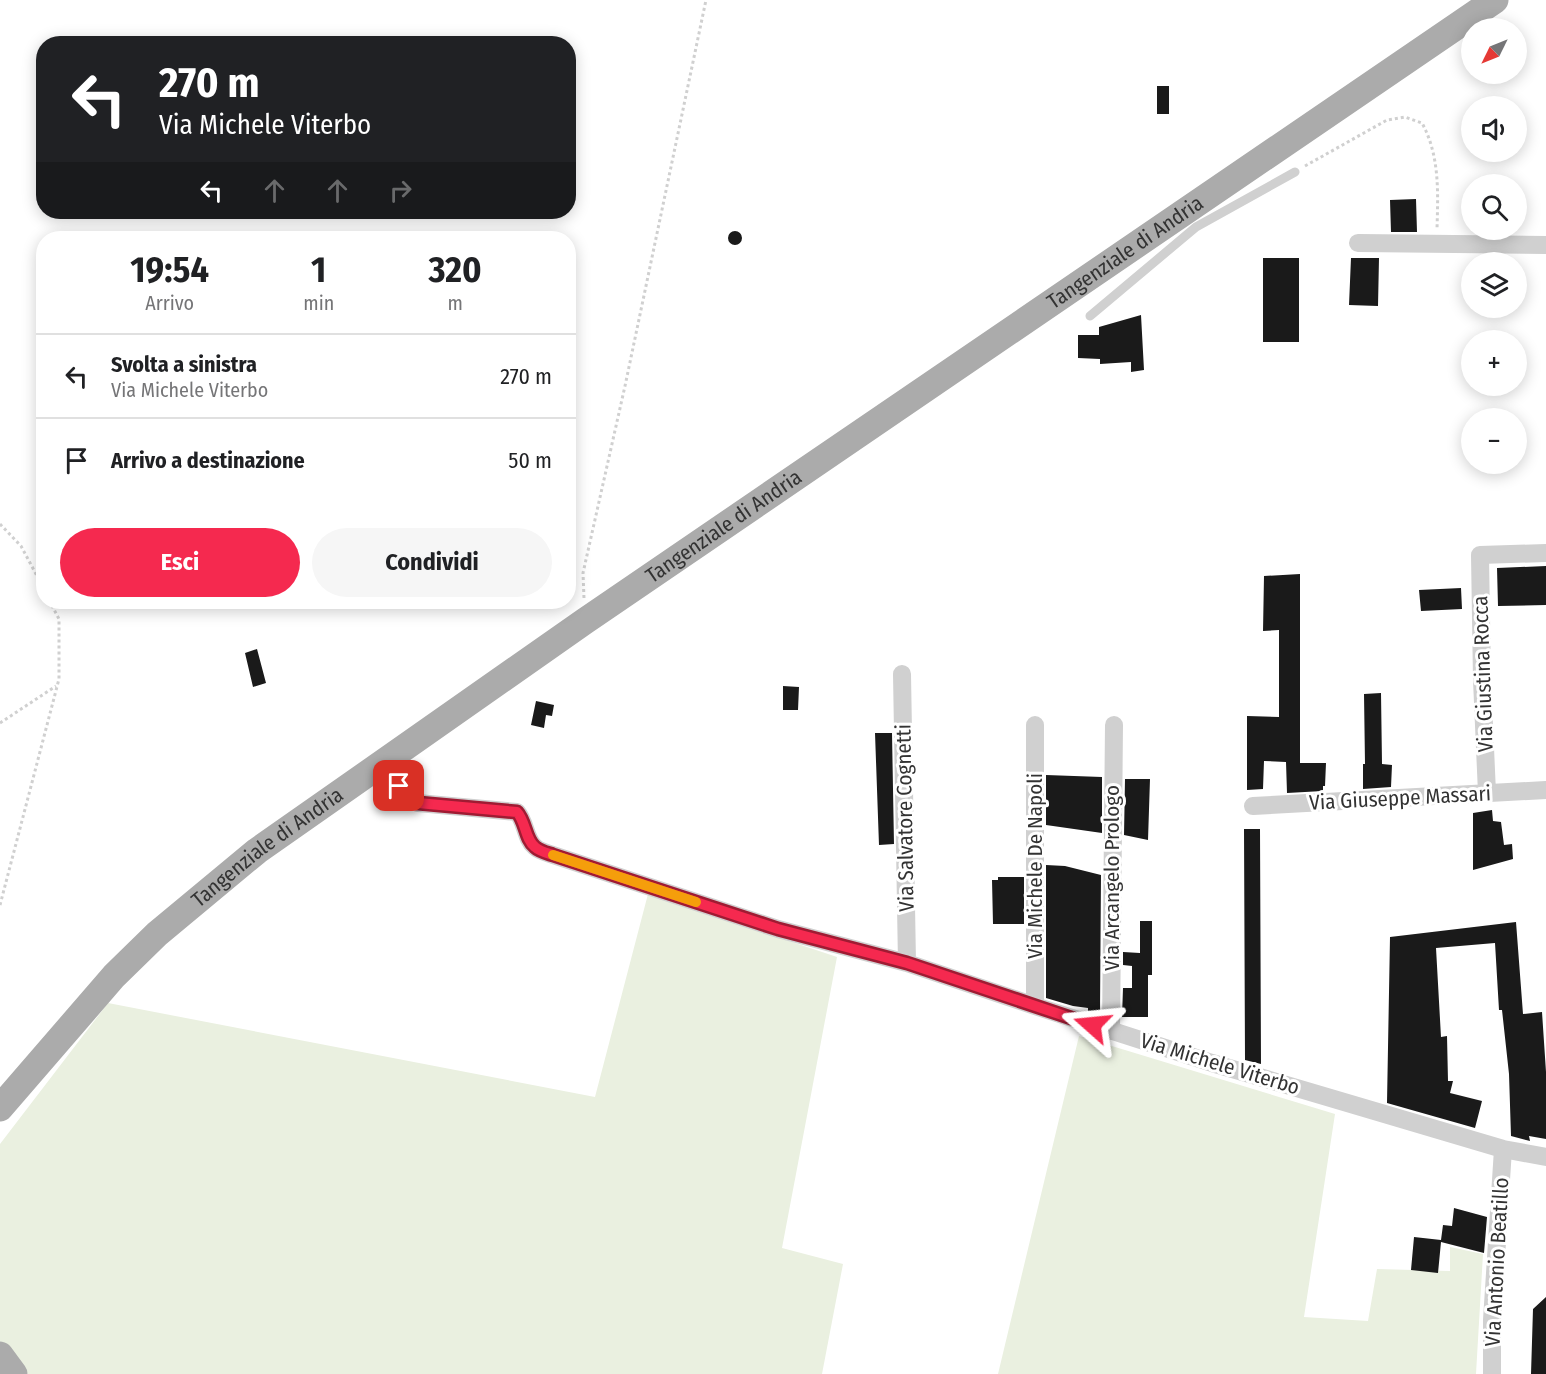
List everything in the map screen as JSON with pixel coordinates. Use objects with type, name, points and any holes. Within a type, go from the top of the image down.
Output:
[{"type":"main road","name":"Tangenziale di Andria","points":[[0,1108],[114,976],[157,934],[257,851],[585,621],[1186,222],[1495,0]]},
{"type":"main road","points":[[0,1114],[5,1102],[28,1075]]},
{"type":"main road","points":[[0,1354],[14,1374]]},
{"type":"street","points":[[1358,243],[1546,245]]},
{"type":"street","name":"Via Giustina Rocca","points":[[1486,794],[1480,555],[1546,553]]},
{"type":"street","name":"Via Salvatore Cognetti","points":[[902,674],[907,963]]},
{"type":"street","name":"Via Michele De Napoli","points":[[1035,725],[1035,1006]]},
{"type":"street","name":"Via Arcangelo Prologo","points":[[1111,1031],[1113,725]]},
{"type":"street","name":"Via Michele Viterbo","points":[[390,757],[399,786],[418,803],[517,812],[524,819],[530,840],[535,847],[553,855],[778,929],[907,963],[1111,1031],[1503,1149],[1546,1158]]},
{"type":"street","name":"Via Giuseppe Massari","points":[[1253,806],[1546,790]]},
{"type":"street","name":"Via Antonio Beatillo","points":[[1492,1374],[1492,1320],[1503,1149]]},
{"type":"lane","points":[[1090,316],[1186,222],[1295,172]]},
{"type":"path","points":[[585,621],[583,573],[625,386],[706,0]]},
{"type":"path","points":[[1295,172],[1387,120],[1405,117],[1422,123],[1429,136],[1438,175],[1437,243]]},
{"type":"path","points":[[0,524],[21,546],[36,574]]},
{"type":"path","points":[[0,905],[58,685],[59,619],[54,609]]},
{"type":"path","points":[[0,723],[58,685]]},
{"type":"green space","points":[[648,894],[837,957],[782,1248],[843,1264],[822,1374],[28,1374],[0,1342],[0,1144],[108,1003],[595,1097]]},
{"type":"green space","points":[[1079,1036],[1335,1114],[1304,1317],[1368,1321],[1377,1269],[1450,1271],[1450,1247],[1483,1254],[1476,1374],[998,1374]]},
{"type":"building","points":[[1157,86],[1169,86],[1169,114],[1157,114]]},
{"type":"building","points":[[1416,199],[1417,232],[1391,232],[1390,200]]},
{"type":"building","points":[[732,231],[738,231],[742,238],[738,245],[732,245],[728,241],[728,235]]},
{"type":"building","points":[[1263,258],[1299,258],[1299,342],[1263,342]]},
{"type":"building","points":[[1351,258],[1379,258],[1378,306],[1349,305]]},
{"type":"building","points":[[1141,315],[1144,370],[1131,372],[1131,362],[1100,364],[1100,359],[1078,358],[1078,335],[1099,335],[1099,327]]},
{"type":"building","points":[[1546,566],[1546,605],[1498,606],[1497,568]]},
{"type":"building","points":[[1300,574],[1300,763],[1326,763],[1325,786],[1323,786],[1323,791],[1287,793],[1286,762],[1264,761],[1263,789],[1247,790],[1247,716],[1279,717],[1279,630],[1263,631],[1264,576]]},
{"type":"building","points":[[1461,588],[1462,609],[1421,611],[1419,590]]},
{"type":"building","points":[[257,649],[266,683],[253,687],[245,653]]},
{"type":"building","points":[[783,686],[799,687],[798,710],[783,710]]},
{"type":"building","points":[[1381,693],[1382,764],[1392,765],[1391,787],[1363,789],[1364,694]]},
{"type":"building","points":[[536,701],[554,705],[552,716],[546,715],[544,728],[531,725]]},
{"type":"building","points":[[875,733],[892,733],[894,844],[879,845]]},
{"type":"building","points":[[1046,775],[1102,777],[1102,833],[1046,825]]},
{"type":"building","points":[[1125,779],[1150,779],[1148,840],[1124,835]]},
{"type":"building","points":[[1492,810],[1493,821],[1501,822],[1504,845],[1512,844],[1513,859],[1473,870],[1473,813]]},
{"type":"building","points":[[1244,829],[1260,829],[1261,1064],[1245,1060]]},
{"type":"building","points":[[1046,865],[1065,866],[1101,875],[1100,1012],[1091,1012],[1088,1008],[1046,998]]},
{"type":"building","points":[[998,877],[1024,877],[1024,924],[993,924],[992,880],[998,880]]},
{"type":"building","points":[[1140,921],[1152,921],[1152,975],[1148,975],[1148,1017],[1122,1017],[1123,988],[1132,988],[1132,966],[1123,965],[1123,952],[1140,953]]},
{"type":"building","points":[[1516,922],[1523,1014],[1542,1012],[1546,1072],[1546,1139],[1529,1136],[1530,1141],[1511,1136],[1509,1074],[1502,1010],[1499,1010],[1495,943],[1436,948],[1441,1037],[1447,1036],[1448,1081],[1453,1081],[1450,1093],[1482,1101],[1475,1128],[1387,1103],[1390,937]]},
{"type":"building","points":[[1454,1208],[1487,1217],[1484,1253],[1441,1242],[1438,1273],[1411,1270],[1414,1237],[1441,1240],[1443,1225],[1452,1226]]},
{"type":"building","points":[[1546,1297],[1546,1374],[1531,1374],[1533,1309]]},
{"type":"slow traffic","points":[[553,855],[696,902]]},
{"type":"route","points":[[399,786],[418,803],[517,812],[524,819],[530,840],[535,847],[553,855],[778,929],[907,963],[1092,1025]]}]
